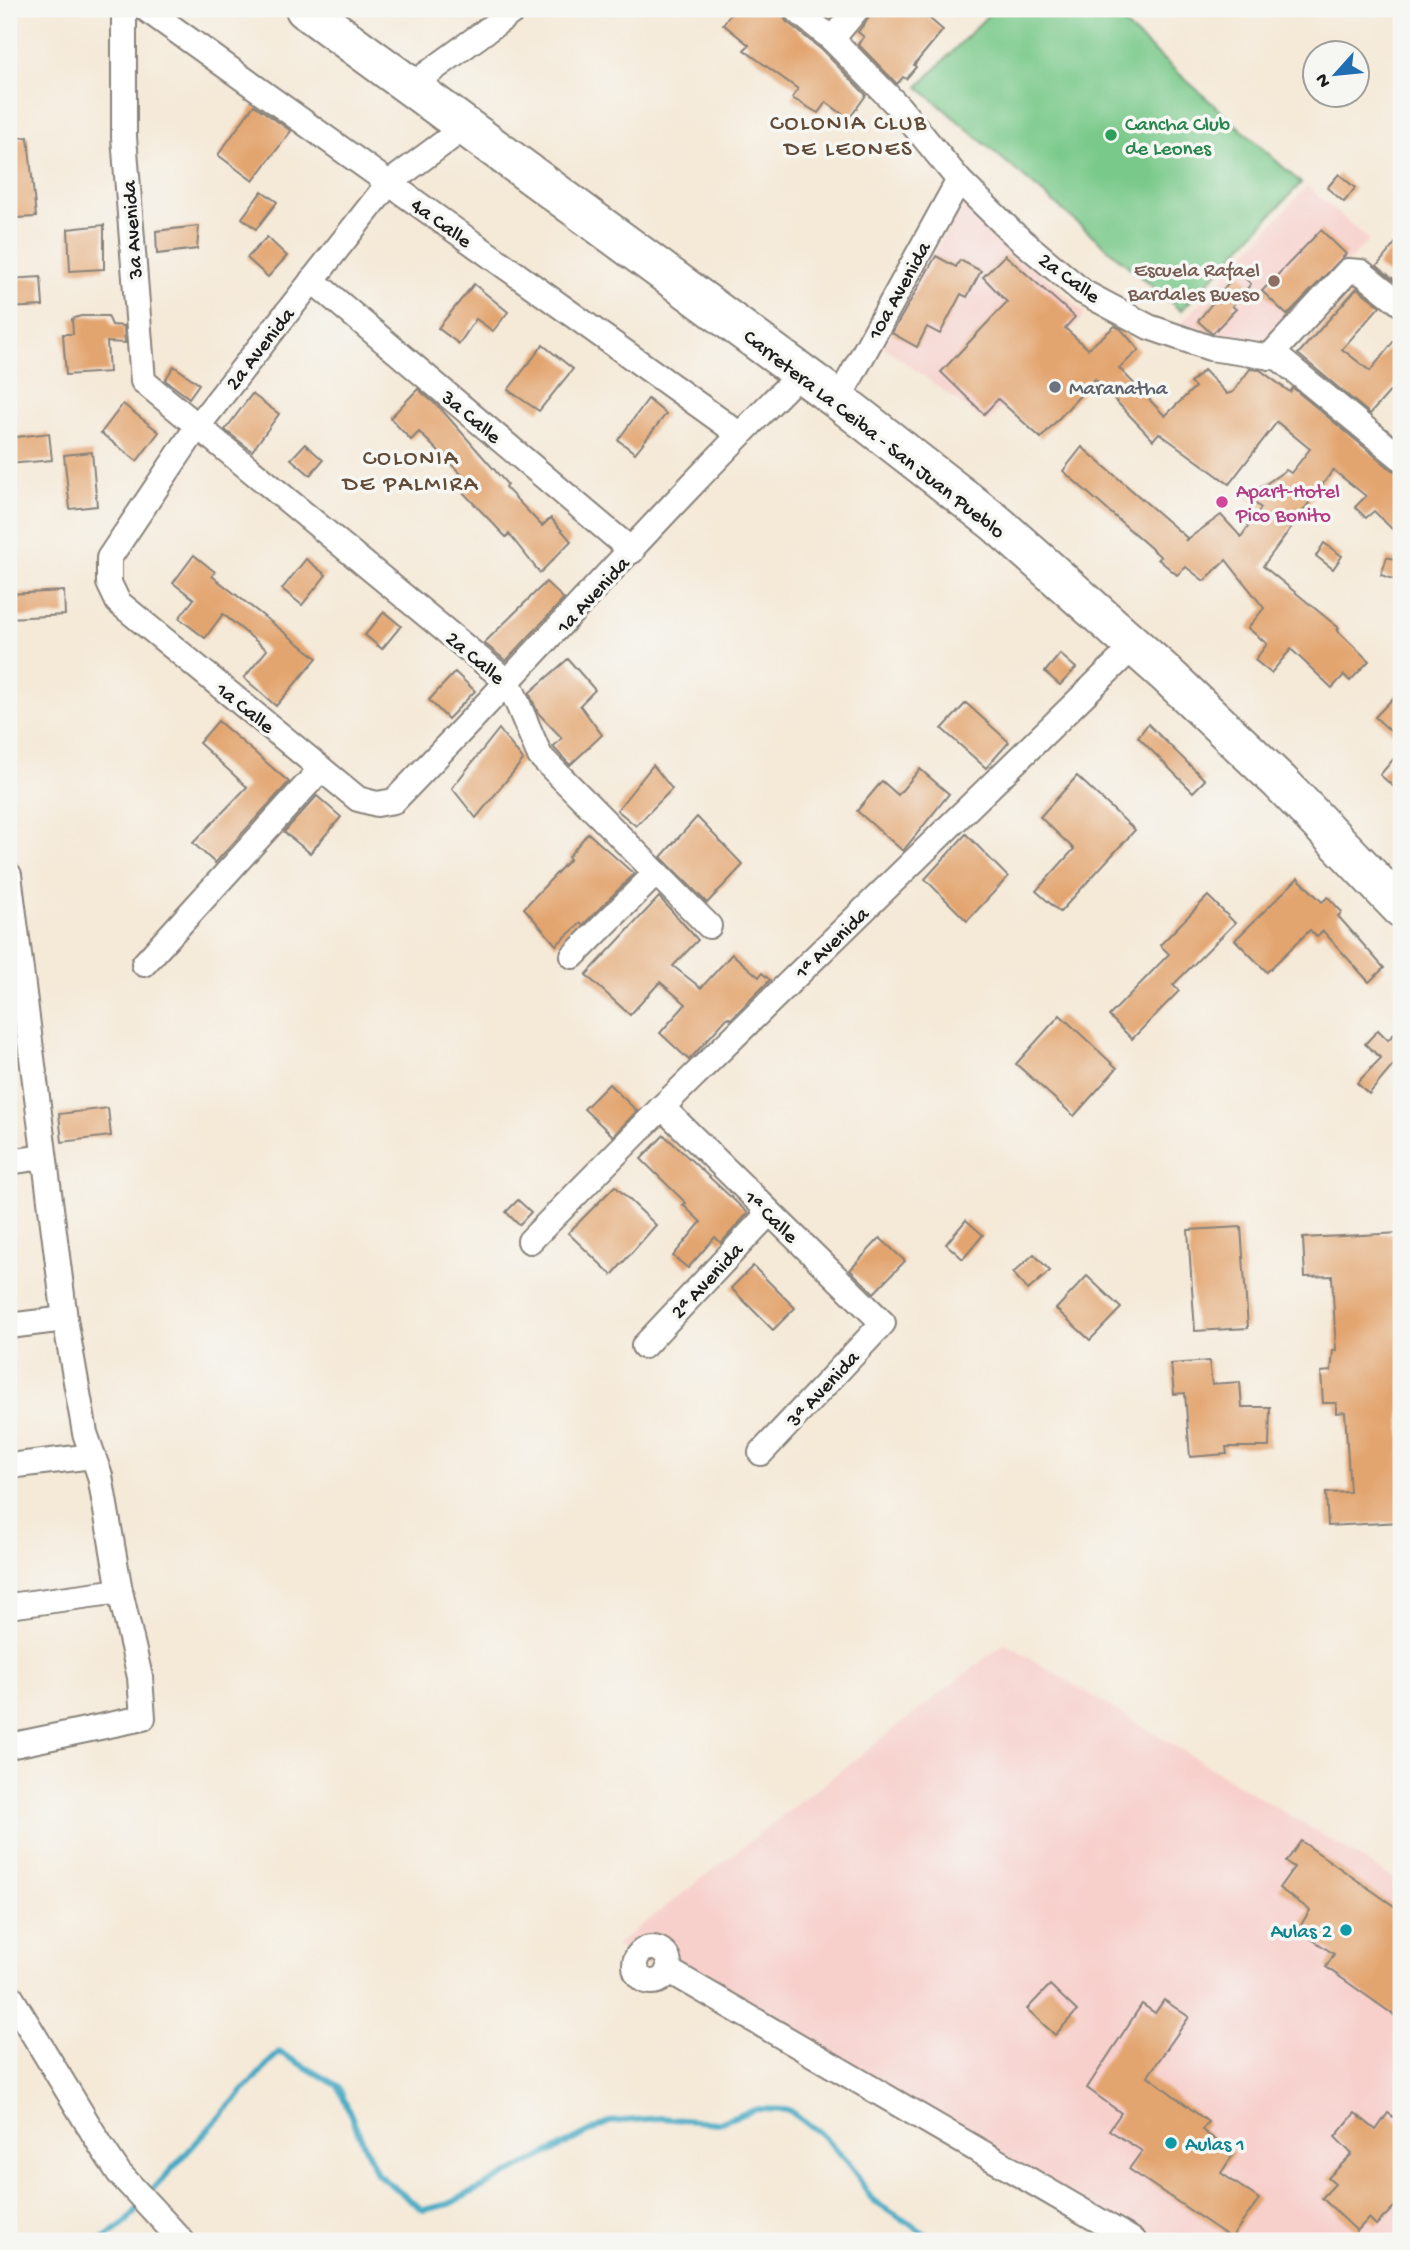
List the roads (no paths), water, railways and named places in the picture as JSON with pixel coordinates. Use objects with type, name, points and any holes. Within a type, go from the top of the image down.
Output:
[{"type":"main road","name":"Carretera La Ceiba - San Juan Pueblo","points":[[306,9],[838,400],[996,523],[1134,646],[1280,782],[1401,908]]},
{"type":"street","name":"3a Avenida","points":[[124,9],[124,136],[143,381],[197,427]]},
{"type":"street","name":"4a Calle","points":[[146,9],[739,434]]},
{"type":"street","points":[[409,87],[516,9]]},
{"type":"street","name":"2a Calle","points":[[795,9],[832,39],[898,106],[959,180],[1014,234],[1083,292],[1149,327],[1210,348],[1279,358],[1401,458]]},
{"type":"street","points":[[832,39],[857,9]]},
{"type":"street","name":"2a Avenida","points":[[118,602],[109,583],[109,558],[197,427],[388,184],[464,127]]},
{"type":"street","name":"10a Avenida","points":[[838,400],[959,180]]},
{"type":"street","points":[[1269,357],[1349,271],[1361,272],[1401,304]]},
{"type":"street","name":"3a Calle","points":[[312,280],[632,551]]},
{"type":"street","name":"1a Avenida","points":[[377,804],[394,801],[509,683],[739,434],[801,373]]},
{"type":"street","name":"2a Calle","points":[[197,427],[509,683],[540,755],[709,926]]},
{"type":"street","name":"1a Calle","points":[[118,602],[358,799],[377,804]]},
{"type":"street","name":"1ª Avenida","points":[[530,1241],[662,1107],[1134,646]]},
{"type":"street","points":[[144,964],[321,769]]},
{"type":"street","points":[[573,956],[656,873]]},
{"type":"street","points":[[9,875],[65,1319],[85,1433],[100,1476],[120,1591],[140,1677],[142,1718],[9,1746]]},
{"type":"street","name":"1ª Calle","points":[[662,1107],[883,1323]]},
{"type":"street","points":[[9,1162],[43,1157]]},
{"type":"street","name":"2ª Avenida","points":[[644,1346],[769,1213]]},
{"type":"street","points":[[9,1326],[65,1319]]},
{"type":"street","name":"3ª Avenida","points":[[761,1453],[883,1323]]},
{"type":"street","points":[[9,1466],[93,1456]]},
{"type":"street","points":[[9,1606],[120,1591]]},
{"type":"street","points":[[668,1970],[1134,2241]]},
{"type":"street","points":[[10,1998],[119,2173],[180,2239]]},
{"type":"waterway","points":[[148,2195],[279,2052],[338,2086],[377,2174],[423,2210],[449,2204],[609,2122],[661,2118],[718,2123],[757,2109],[789,2110],[820,2133],[849,2163],[873,2201],[937,2241]]},
{"type":"waterway","points":[[100,2241],[127,2222],[141,2204]]},
{"type":"waterway","points":[[9,2238],[12,2241]]},
{"type":"place","name":"Cancha Club de Leones","points":[[1111,135]]},
{"type":"place","name":"Escuela Rafael Bardales Bueso","points":[[1274,281]]},
{"type":"place","name":"Maranatha","points":[[1055,387]]},
{"type":"place","name":"Apart-Hotel Pico Bonito","points":[[1222,502]]},
{"type":"place","name":"Aulas 2","points":[[1346,1930]]},
{"type":"place","name":"Aulas 1","points":[[1171,2143]]},
{"type":"district","name":"COLONIA CLUB DE LEONES","points":[[849,134]]},
{"type":"district","name":"COLONIA DE PALMIRA","points":[[411,469]]}]
